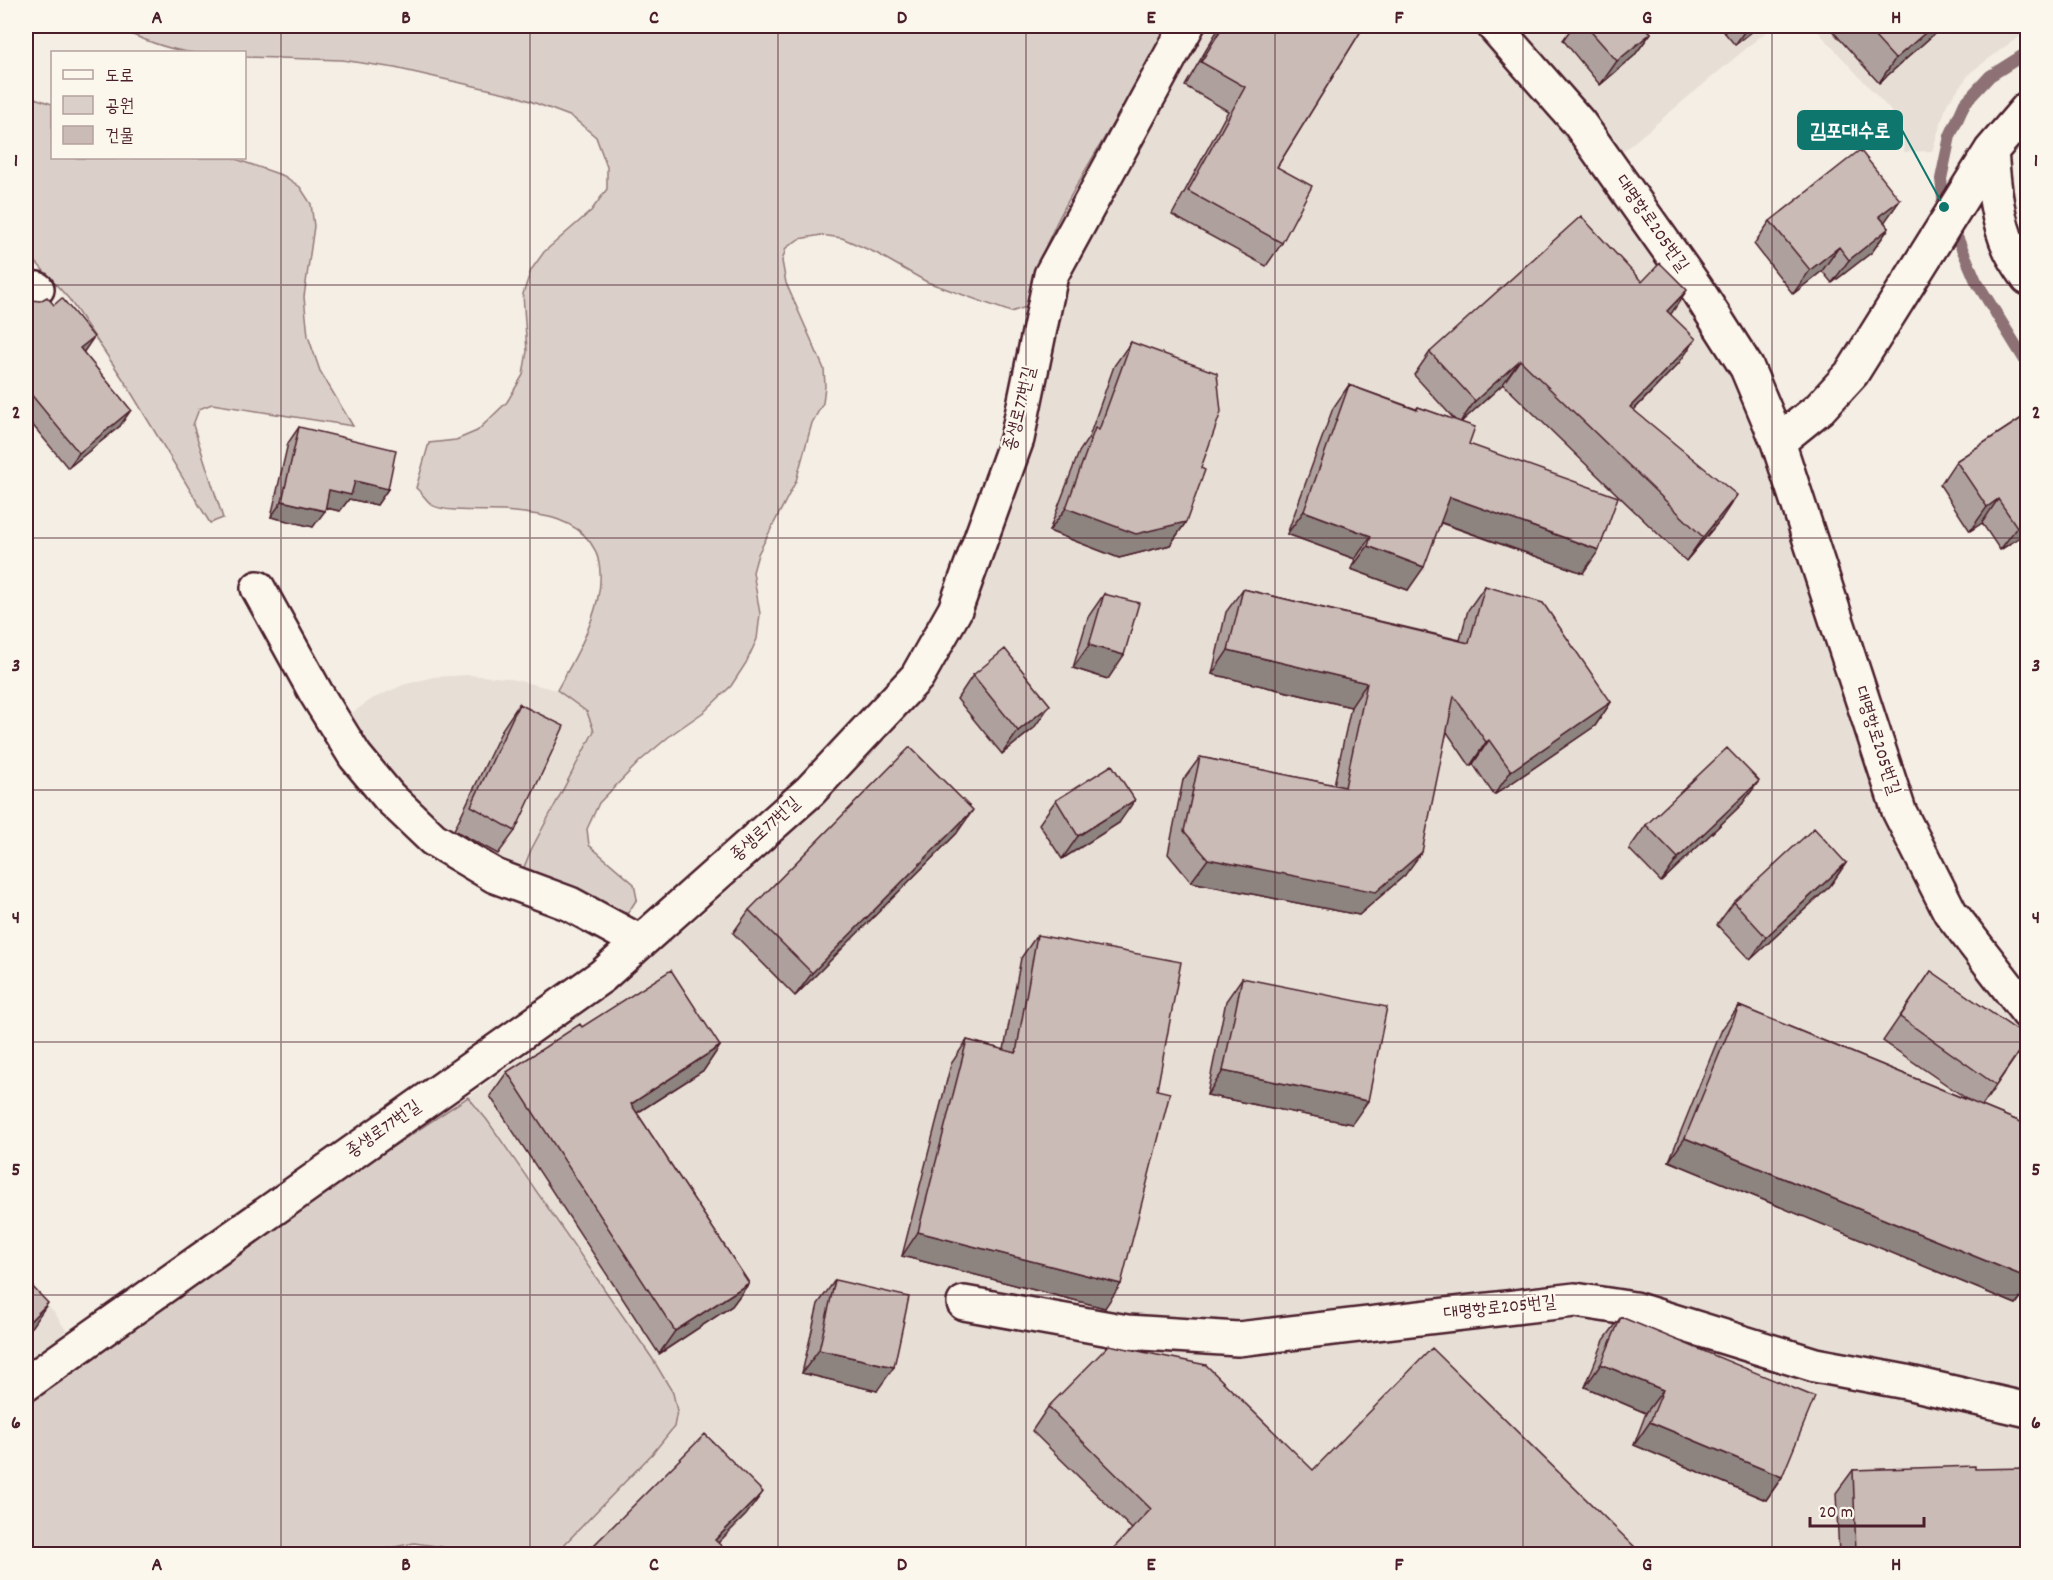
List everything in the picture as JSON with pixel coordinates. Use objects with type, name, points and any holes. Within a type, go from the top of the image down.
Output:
[{"type":"lane","name":"종생로77번길","points":[[26,1384],[602,976],[810,791],[917,677],[955,610],[1017,439],[1051,275],[1186,26]]},
{"type":"lane","name":"대명항로205번길","points":[[1494,26],[1579,123],[1696,288],[1746,368],[1778,442],[1899,811],[1950,912],[2028,1013]]},
{"type":"lane","points":[[1778,442],[1820,408],[1852,373],[1991,151],[2028,108]]},
{"type":"lane","points":[[1991,151],[1996,201],[2001,224],[2011,250],[2028,279]]},
{"type":"lane","points":[[258,588],[316,693],[355,756],[389,796],[433,839],[495,876],[570,904],[640,942]]},
{"type":"lane","name":"대명항로205번길","points":[[964,1303],[1127,1332],[1238,1339],[1575,1300],[1634,1309],[1815,1365],[1906,1382],[2028,1410]]},
{"type":"shaded area","points":[[1205,26],[1478,26],[1572,137],[1637,227],[1734,377],[1972,965],[2027,1035],[2027,1554],[555,1554],[653,1453],[674,1427],[652,1358],[487,1120],[468,1097],[590,1007],[704,913],[860,763],[918,697],[1066,282],[1097,219]]},
{"type":"shaded area","points":[[1513,26],[1773,26],[1620,154]]},
{"type":"shaded area","points":[[1813,26],[2027,26],[2028,32],[1971,72],[1947,104],[1932,151],[1904,152],[1902,128],[1889,109]]},
{"type":"shaded area","points":[[467,675],[507,678],[557,690],[587,712],[594,731],[531,850],[522,872],[431,825],[345,718],[372,699],[403,685],[433,677]]},
{"type":"shaded area","points":[[26,1284],[54,1312],[66,1330],[53,1349],[26,1368]]},
{"type":"green space","points":[[113,26],[1168,26],[1062,213],[1041,258],[1026,307],[1011,312],[927,282],[876,253],[842,238],[821,235],[799,239],[786,248],[782,261],[786,283],[824,369],[823,403],[812,423],[796,481],[758,554],[753,572],[760,614],[757,639],[746,663],[731,686],[705,711],[672,734],[640,761],[599,803],[587,829],[589,845],[634,884],[637,899],[628,913],[612,911],[522,872],[531,850],[594,731],[587,712],[557,690],[580,648],[598,598],[600,574],[596,552],[583,534],[559,520],[505,511],[438,508],[432,505],[416,488],[429,443],[456,440],[477,431],[507,402],[523,375],[527,351],[523,294],[531,270],[544,252],[591,211],[607,189],[607,167],[596,137],[572,117],[514,95],[395,68],[342,60],[246,57],[246,51],[183,51],[149,42]]},
{"type":"green space","points":[[26,95],[51,104],[51,159],[236,159],[284,176],[300,187],[311,204],[314,226],[304,297],[308,336],[320,371],[353,426],[212,404],[199,409],[193,425],[223,518],[210,523],[123,379],[69,299],[26,251]]},
{"type":"green space","points":[[468,1097],[487,1120],[652,1358],[673,1393],[677,1411],[674,1427],[653,1453],[555,1554],[459,1554],[443,1547],[414,1543],[381,1550],[375,1554],[26,1554],[26,1400],[318,1196]]},
{"type":"building","points":[[1223,26],[1364,26],[1277,167],[1312,186],[1282,243],[1188,191],[1245,87],[1201,62]]},
{"type":"building","points":[[1586,26],[1644,26],[1651,33],[1617,61]]},
{"type":"building","points":[[1865,26],[1933,26],[1895,59]]},
{"type":"building","points":[[1860,150],[1900,200],[1879,216],[1889,228],[1849,260],[1839,247],[1810,270],[1770,221]]},
{"type":"building","points":[[1581,216],[1642,282],[1660,263],[1687,290],[1667,311],[1696,339],[1630,407],[1737,495],[1703,537],[1520,360],[1475,401],[1430,352]]},
{"type":"building","points":[[26,296],[31,300],[40,301],[47,297],[54,305],[62,298],[94,337],[80,348],[131,410],[79,453],[30,393],[26,397]]},
{"type":"building","points":[[1131,342],[1217,373],[1221,412],[1201,468],[1205,470],[1186,522],[1136,534],[1066,508],[1095,428],[1099,430]]},
{"type":"building","points":[[1349,385],[1417,410],[1418,407],[1475,427],[1469,444],[1618,497],[1599,550],[1450,497],[1424,567],[1368,546],[1371,536],[1304,511]]},
{"type":"building","points":[[2028,414],[2028,520],[2017,527],[1998,499],[1987,507],[1956,461]]},
{"type":"building","points":[[299,427],[396,450],[388,489],[355,481],[351,495],[329,490],[325,511],[282,501]]},
{"type":"building","points":[[1485,586],[1543,603],[1611,702],[1511,771],[1489,740],[1486,742],[1454,696],[1422,852],[1376,892],[1208,859],[1184,831],[1200,757],[1345,787],[1367,683],[1228,650],[1243,589],[1469,643]]},
{"type":"building","points":[[1104,594],[1139,603],[1124,655],[1089,645]]},
{"type":"building","points":[[1005,649],[1050,705],[1018,731],[973,675]]},
{"type":"building","points":[[519,704],[564,726],[515,831],[471,806]]},
{"type":"building","points":[[910,747],[973,810],[812,973],[749,910]]},
{"type":"building","points":[[1727,748],[1759,781],[1678,858],[1646,825]]},
{"type":"building","points":[[1112,765],[1135,800],[1078,836],[1056,800]]},
{"type":"building","points":[[1814,828],[1846,863],[1766,937],[1734,902]]},
{"type":"building","points":[[1037,935],[1181,962],[1157,1090],[1170,1093],[1121,1284],[918,1232],[967,1040],[1016,1053]]},
{"type":"building","points":[[671,970],[720,1046],[631,1104],[749,1283],[675,1331],[507,1072],[580,1024],[582,1027]]},
{"type":"building","points":[[1931,971],[2028,1038],[1996,1085],[1900,1017]]},
{"type":"building","points":[[1242,978],[1387,1007],[1368,1101],[1223,1071]]},
{"type":"building","points":[[1739,1006],[2028,1125],[2028,1278],[1685,1138]]},
{"type":"building","points":[[26,1280],[48,1303],[26,1325]]},
{"type":"building","points":[[835,1280],[909,1297],[894,1367],[819,1350]]},
{"type":"building","points":[[1621,1317],[1815,1397],[1782,1477],[1650,1422],[1663,1390],[1601,1364]]},
{"type":"building","points":[[1109,1345],[1206,1365],[1313,1470],[1432,1348],[1642,1554],[1108,1554],[1151,1509],[1048,1407]]},
{"type":"building","points":[[705,1434],[763,1492],[715,1540],[730,1554],[585,1554]]},
{"type":"building","points":[[1975,1466],[1975,1469],[2028,1468],[2028,1554],[1856,1554],[1853,1470]]},
{"type":"waterway","points":[[2028,52],[1990,76],[1965,103],[1950,136],[1941,179],[1944,207],[1976,281],[2028,365]]},
{"type":"place","name":"김포대수로","points":[[1944,207]]}]
